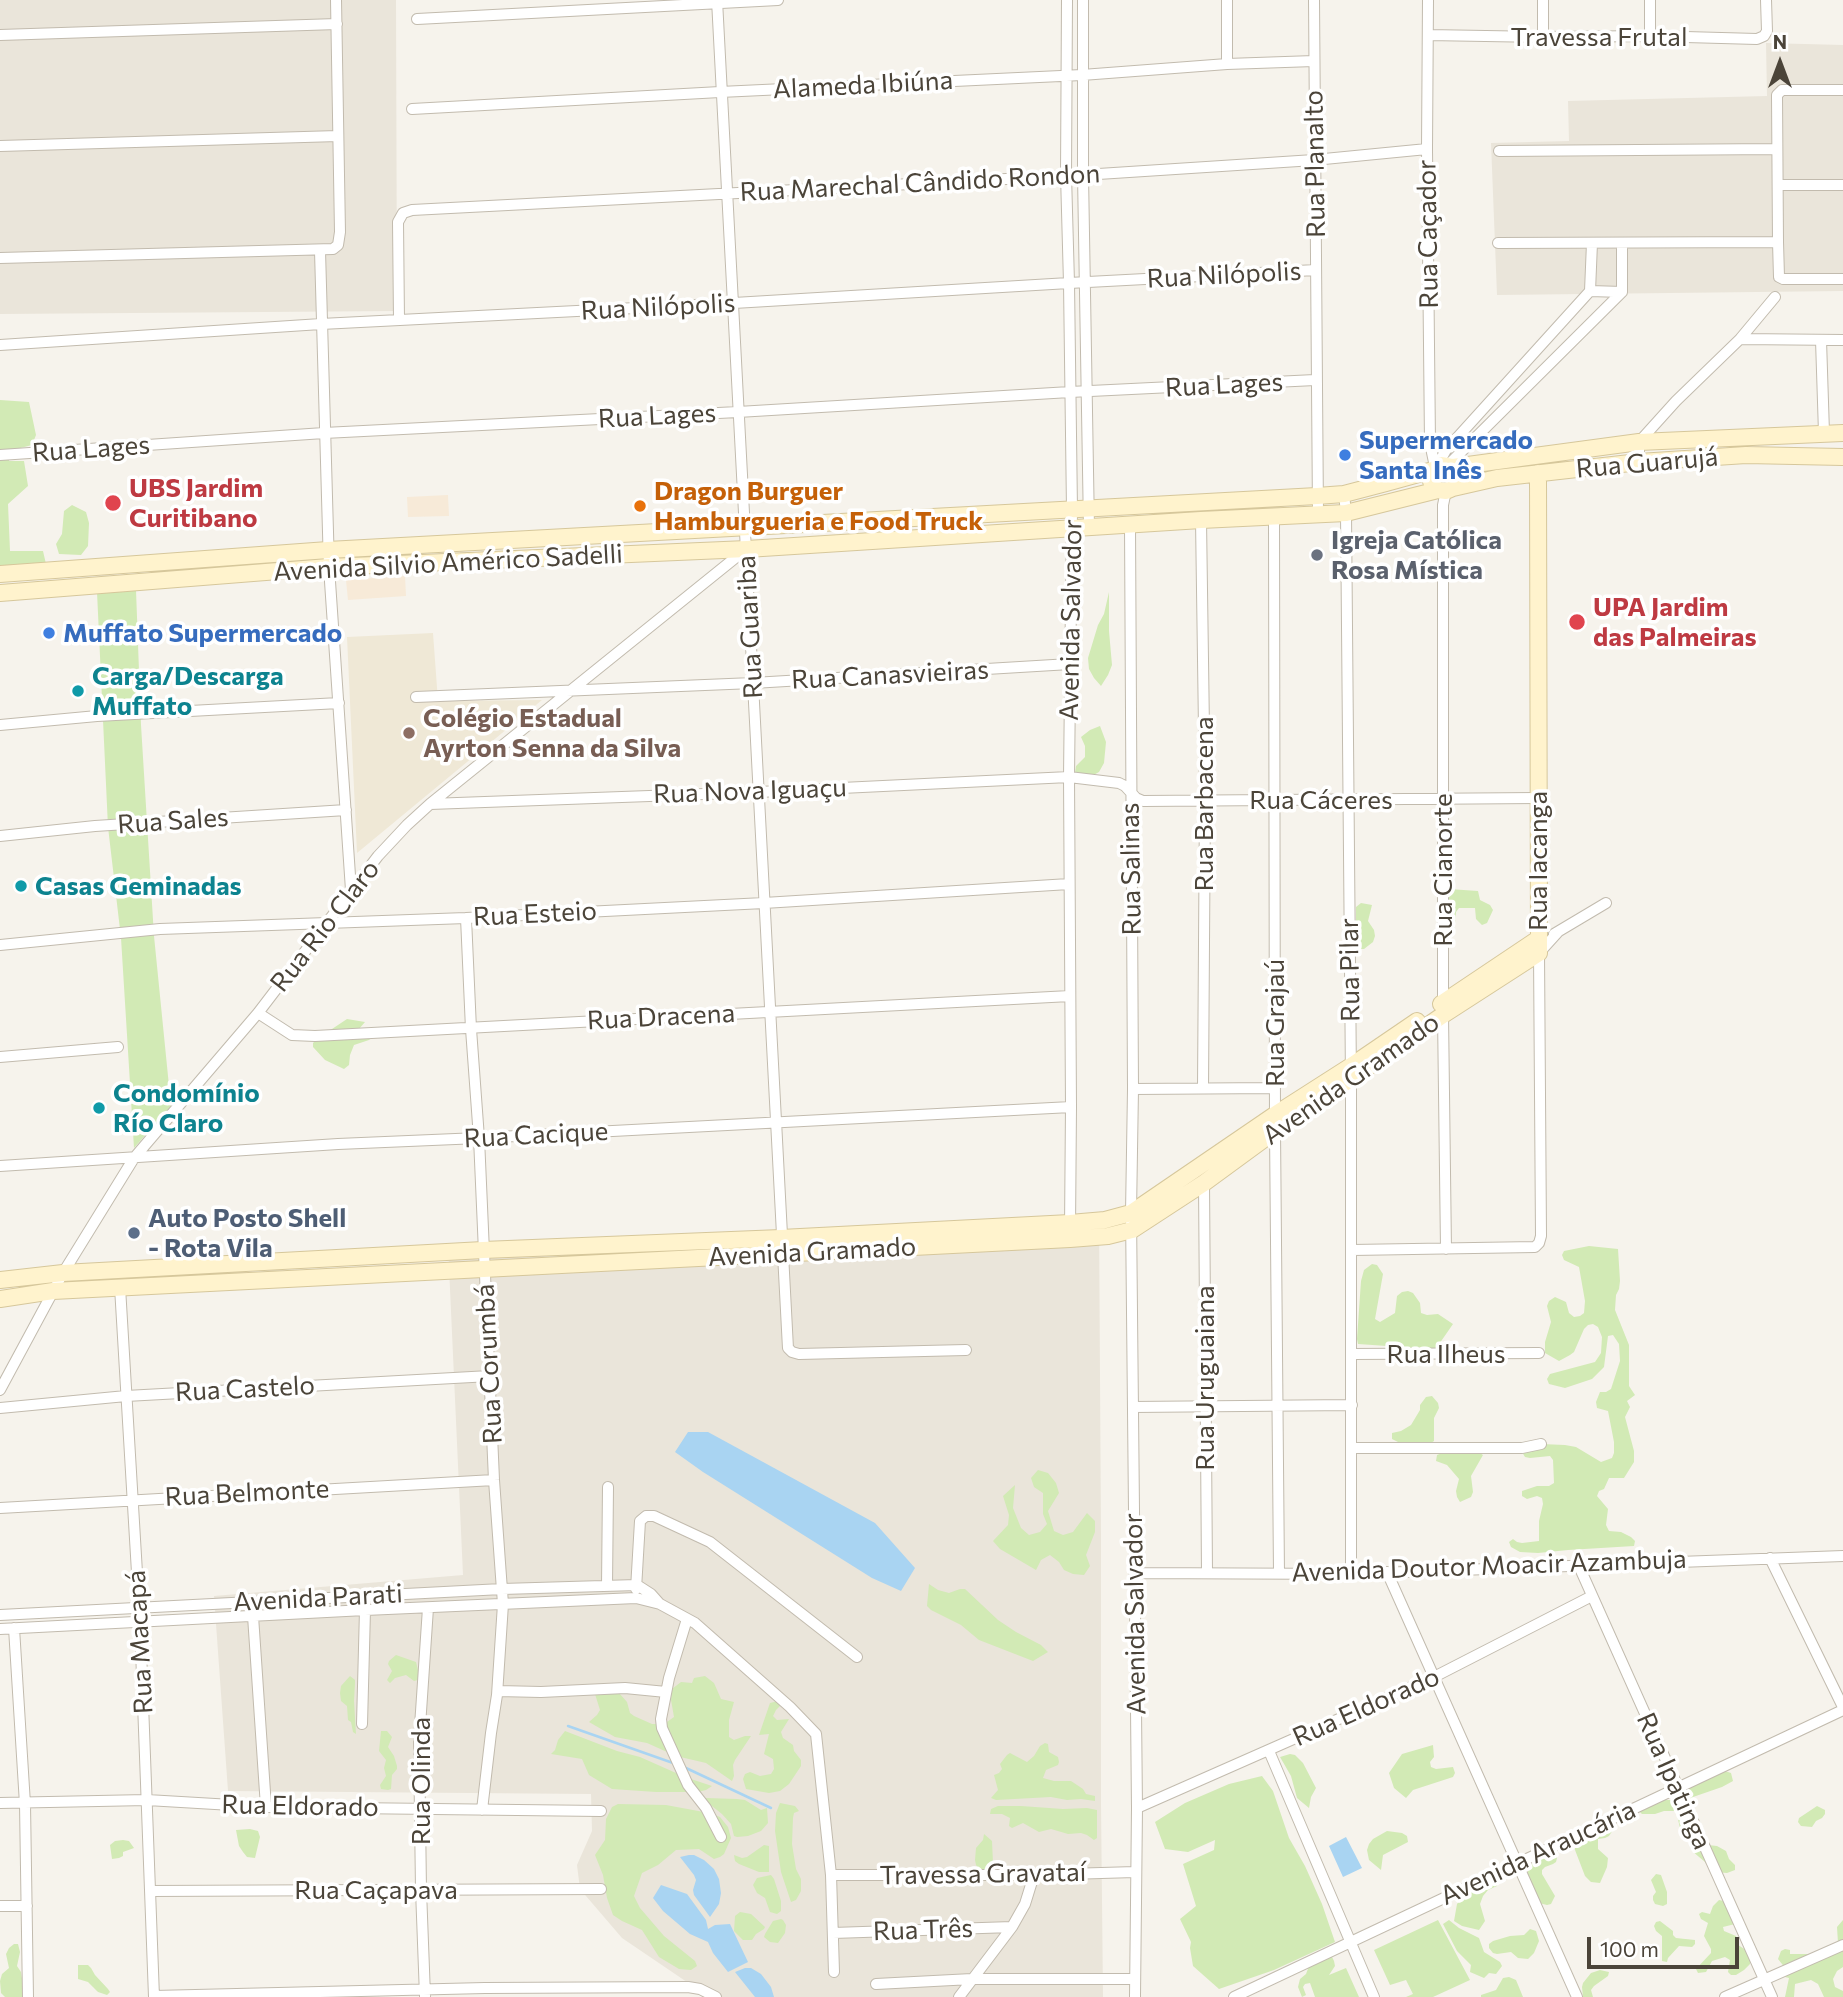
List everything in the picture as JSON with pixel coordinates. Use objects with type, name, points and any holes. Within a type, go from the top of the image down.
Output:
[{"type":"main road","name":"Rua Guarujá","points":[[1441,467],[1639,442],[1843,433]]},
{"type":"main road","name":"Rua Guarujá","points":[[1445,490],[1538,472],[1639,462],[1746,455],[1843,457]]},
{"type":"main road","points":[[1441,467],[1457,474],[1457,482],[1445,490],[1432,485],[1430,477],[1441,467]]},
{"type":"main road","name":"Avenida Silvio Américo Sadelli","points":[[0,574],[328,550],[1344,494],[1441,467]]},
{"type":"main road","name":"Rua Iacanga","points":[[1538,472],[1538,946]]},
{"type":"main road","name":"Avenida Silvio Américo Sadelli","points":[[0,593],[329,567],[747,549],[1346,513],[1445,490]]},
{"type":"main road","points":[[207,558],[209,576]]},
{"type":"main road","name":"Avenida Gramado","points":[[0,1299],[53,1291],[484,1268],[783,1246],[1070,1231],[1108,1236],[1132,1230],[1204,1182],[1351,1073],[1538,946]]},
{"type":"main road","name":"Avenida Gramado","points":[[1070,1231],[1131,1213],[1276,1114],[1351,1073]]},
{"type":"main road","name":"Avenida Gramado","points":[[0,1280],[63,1273],[484,1250],[783,1246]]},
{"type":"street","points":[[0,258],[333,249],[338,245],[340,232],[336,0]]},
{"type":"street","points":[[417,19],[778,0]]},
{"type":"street","name":"Avenida Salvador","points":[[1066,0],[1072,510],[1069,777],[1072,1107],[1070,1231]]},
{"type":"street","name":"Avenida Salvador","points":[[1083,0],[1089,528]]},
{"type":"street","points":[[1227,0],[1227,64]]},
{"type":"street","name":"Rua Planalto","points":[[1314,0],[1318,514]]},
{"type":"street","name":"Rua Caçador","points":[[1428,0],[1430,443],[1441,467]]},
{"type":"street","points":[[1543,0],[1543,37]]},
{"type":"street","points":[[1650,0],[1650,36]]},
{"type":"street","name":"Travessa Frutal","points":[[1428,35],[1757,39],[1767,31],[1766,0]]},
{"type":"street","name":"Rua Guariba","points":[[717,2],[788,1348],[792,1352],[966,1350]]},
{"type":"street","points":[[0,35],[337,24]]},
{"type":"street","name":"Alameda Ibiúna","points":[[412,109],[1314,61]]},
{"type":"street","points":[[1843,90],[1782,90],[1777,95],[1779,277],[1843,279]]},
{"type":"street","points":[[0,146],[338,136]]},
{"type":"street","name":"Rua Marechal Cândido Rondon","points":[[399,320],[398,222],[403,214],[412,210],[1083,175],[1314,160],[1427,149]]},
{"type":"street","points":[[1499,151],[1777,149]]},
{"type":"street","points":[[1778,185],[1843,186]]},
{"type":"street","points":[[1498,243],[1778,242]]},
{"type":"street","points":[[1441,467],[1446,450],[1590,291],[1592,243]]},
{"type":"street","points":[[1441,467],[1622,292],[1622,243]]},
{"type":"street","points":[[320,251],[328,550],[351,890]]},
{"type":"street","name":"Rua Nilópolis","points":[[0,345],[321,324],[1316,270]]},
{"type":"street","points":[[1590,291],[1622,292]]},
{"type":"street","points":[[1639,462],[1639,442],[1676,401],[1740,339],[1775,297]]},
{"type":"street","points":[[1740,339],[1843,340]]},
{"type":"street","points":[[1821,340],[1824,433]]},
{"type":"street","name":"Rua Lages","points":[[0,455],[324,433],[1315,380]]},
{"type":"street","name":"Rua Cianorte","points":[[1445,490],[1443,1009],[1446,1249]]},
{"type":"street","name":"Rua Pilar","points":[[1344,494],[1351,1073],[1351,1574]]},
{"type":"street","name":"Rua Grajaú","points":[[1274,516],[1279,1573]]},
{"type":"street","name":"Rua Barbacena","points":[[1202,520],[1205,799],[1203,1088]]},
{"type":"street","name":"Rua Salinas","points":[[1130,525],[1132,1230]]},
{"type":"street","name":"Rua Rio Claro","points":[[0,1390],[63,1273],[134,1158],[258,1013],[386,848],[430,804],[747,549]]},
{"type":"street","name":"Rua Canasvieiras","points":[[416,697],[753,683],[1070,664]]},
{"type":"street","points":[[0,725],[97,716],[339,703]]},
{"type":"street","name":"Rua Cáceres","points":[[1069,777],[1119,783],[1143,801],[1538,798]]},
{"type":"street","name":"Rua Nova Iguaçu","points":[[430,804],[1069,777]]},
{"type":"street","name":"Rua Sales","points":[[0,836],[346,810]]},
{"type":"street","name":"Rua Esteio","points":[[0,945],[160,929],[466,918],[1069,884]]},
{"type":"street","points":[[1538,946],[1606,903]]},
{"type":"street","name":"Rua Corumbá","points":[[466,918],[494,1480],[503,1604],[498,1691],[482,1810]]},
{"type":"street","name":"Rua Iacanga","points":[[1446,1249],[1535,1247],[1541,1236],[1538,946]]},
{"type":"street","name":"Rua Dracena","points":[[258,1013],[285,1032],[301,1036],[1070,996]]},
{"type":"street","points":[[0,1057],[118,1047]]},
{"type":"street","points":[[1133,1088],[1275,1088]]},
{"type":"street","name":"Rua Cacique","points":[[0,1166],[338,1144],[1072,1107]]},
{"type":"street","name":"Rua Uruguaiana","points":[[1204,1182],[1207,1573]]},
{"type":"street","name":"Avenida Salvador","points":[[1132,1230],[1137,1808],[1135,1997]]},
{"type":"street","points":[[1352,1251],[1446,1249]]},
{"type":"street","name":"Rua Macapá","points":[[120,1287],[140,1623],[154,1996]]},
{"type":"street","name":"Rua Ilheus","points":[[1352,1354],[1539,1353]]},
{"type":"street","name":"Rua Castelo","points":[[0,1408],[126,1396],[490,1376]]},
{"type":"street","points":[[1133,1407],[1352,1405]]},
{"type":"street","points":[[1352,1448],[1522,1448],[1541,1444]]},
{"type":"street","name":"Rua Belmonte","points":[[0,1508],[494,1480]]},
{"type":"street","points":[[607,1586],[608,1486]]},
{"type":"street","points":[[636,1598],[640,1521],[646,1516],[654,1516],[710,1542],[857,1657]]},
{"type":"street","name":"Avenida Doutor Moacir Azambuja","points":[[1135,1573],[1351,1574],[1843,1556]]},
{"type":"street","points":[[1770,1558],[1843,1708]]},
{"type":"street","name":"Rua Ipatinga","points":[[1578,1564],[1772,1997]]},
{"type":"street","points":[[1387,1572],[1577,1997]]},
{"type":"street","points":[[637,1586],[660,1604],[695,1623],[790,1707],[816,1734],[831,1875],[834,1972]]},
{"type":"street","name":"Avenida Parati","points":[[0,1615],[502,1589],[637,1586]]},
{"type":"street","name":"Rua Eldorado","points":[[1137,1808],[1434,1677],[1591,1596]]},
{"type":"street","name":"Avenida Parati","points":[[0,1629],[636,1598],[660,1604]]},
{"type":"street","name":"Rua Olinda","points":[[425,1993],[419,1741],[428,1608]]},
{"type":"street","points":[[362,1724],[365,1610]]},
{"type":"street","points":[[253,1616],[266,1807]]},
{"type":"street","points":[[687,1619],[661,1719],[667,1740],[688,1785],[706,1808],[721,1837]]},
{"type":"street","points":[[14,1628],[25,1804],[28,1997]]},
{"type":"street","points":[[498,1691],[625,1688],[666,1692]]},
{"type":"street","name":"Avenida Araucária","points":[[1234,1997],[1843,1708]]},
{"type":"street","points":[[1269,1751],[1374,1997]]},
{"type":"street","name":"Rua Eldorado","points":[[0,1803],[147,1800],[266,1807],[601,1811]]},
{"type":"street","name":"Travessa Gravataí","points":[[831,1875],[1135,1872]]},
{"type":"street","points":[[959,1997],[1012,1927],[1025,1905],[1034,1875]]},
{"type":"street","name":"Rua Caçapava","points":[[150,1891],[601,1889]]},
{"type":"street","points":[[0,1906],[27,1906]]},
{"type":"street","name":"Rua Três","points":[[833,1933],[1012,1927]]},
{"type":"street","points":[[1725,1997],[1843,1945]]},
{"type":"street","points":[[876,1984],[972,1979],[1135,1979]]},
{"type":"street","points":[[154,1996],[688,1987],[708,1991],[716,1997]]},
{"type":"shaded area","points":[[0,0],[396,0],[397,311],[0,314]]},
{"type":"shaded area","points":[[1766,43],[1843,45],[1843,291],[1497,295],[1491,143],[1569,141],[1568,101],[1767,96]]},
{"type":"shaded area","points":[[448,495],[449,516],[408,517],[407,497]]},
{"type":"shaded area","points":[[405,576],[406,596],[348,600],[346,580]]},
{"type":"shaded area","points":[[433,633],[438,701],[542,700],[357,853],[347,637]]},
{"type":"shaded area","points":[[1099,1216],[1103,1997],[709,1997],[622,1938],[580,1889],[577,1865],[592,1831],[591,1794],[228,1791],[214,1596],[463,1575],[448,1245]]},
{"type":"green space","points":[[0,400],[29,402],[36,435],[32,445],[9,451],[9,461],[24,461],[28,486],[8,504],[10,551],[43,551],[46,564],[0,566]]},
{"type":"green space","points":[[72,505],[86,512],[89,523],[88,546],[81,555],[59,554],[56,544],[62,534],[64,511]]},
{"type":"green space","points":[[136,590],[154,936],[171,1106],[134,1148],[121,938],[108,827],[97,592]]},
{"type":"green space","points":[[1109,592],[1112,665],[1101,686],[1089,669],[1088,658]]},
{"type":"green space","points":[[1100,726],[1106,742],[1104,763],[1099,772],[1090,777],[1075,773],[1076,766],[1085,757],[1085,746],[1081,737]]},
{"type":"green space","points":[[1449,889],[1478,891],[1480,900],[1490,905],[1493,910],[1487,923],[1482,925],[1476,919],[1475,908],[1459,908],[1456,912],[1454,934],[1447,938],[1445,893]]},
{"type":"green space","points":[[1361,903],[1372,905],[1368,921],[1375,936],[1373,942],[1364,949],[1358,949],[1356,907]]},
{"type":"green space","points":[[347,1019],[365,1022],[359,1029],[374,1036],[354,1045],[349,1065],[344,1069],[325,1060],[313,1047],[313,1043]]},
{"type":"green space","points":[[1589,1246],[1618,1249],[1620,1281],[1615,1310],[1629,1345],[1629,1386],[1635,1395],[1627,1401],[1630,1407],[1625,1417],[1634,1451],[1634,1462],[1624,1478],[1609,1478],[1597,1496],[1608,1509],[1606,1525],[1609,1531],[1621,1532],[1631,1537],[1635,1541],[1634,1546],[1520,1552],[1511,1547],[1509,1542],[1513,1539],[1522,1543],[1539,1541],[1539,1521],[1543,1504],[1542,1498],[1537,1496],[1527,1499],[1522,1496],[1522,1491],[1554,1483],[1553,1460],[1550,1456],[1530,1458],[1525,1457],[1522,1452],[1541,1444],[1565,1445],[1576,1447],[1601,1462],[1612,1458],[1614,1453],[1608,1411],[1597,1408],[1596,1402],[1600,1392],[1611,1389],[1620,1361],[1619,1344],[1613,1335],[1608,1336],[1604,1367],[1592,1379],[1565,1388],[1549,1384],[1547,1379],[1550,1374],[1595,1362],[1601,1353],[1602,1337],[1598,1327],[1593,1324],[1584,1329],[1570,1355],[1559,1361],[1545,1353],[1551,1322],[1547,1306],[1549,1301],[1555,1297],[1566,1302],[1569,1313],[1574,1317],[1584,1313],[1585,1301],[1579,1267],[1564,1260],[1562,1255],[1564,1251]]},
{"type":"green space","points":[[1372,1264],[1377,1265],[1383,1274],[1375,1319],[1380,1322],[1395,1313],[1397,1296],[1402,1292],[1413,1293],[1420,1303],[1421,1313],[1438,1314],[1453,1324],[1435,1350],[1404,1352],[1387,1346],[1358,1344],[1361,1281],[1364,1270]]},
{"type":"green space","points":[[1432,1396],[1439,1408],[1434,1418],[1434,1441],[1429,1444],[1402,1444],[1392,1439],[1392,1433],[1411,1425],[1420,1405],[1426,1397]]},
{"type":"green space","points":[[1478,1452],[1483,1455],[1471,1476],[1473,1492],[1471,1497],[1460,1502],[1456,1491],[1459,1479],[1447,1465],[1436,1461],[1437,1455]]},
{"type":"green space","points":[[1038,1470],[1048,1473],[1056,1483],[1059,1493],[1048,1511],[1054,1531],[1063,1535],[1073,1532],[1087,1513],[1095,1521],[1095,1532],[1086,1555],[1090,1566],[1084,1575],[1064,1570],[1050,1555],[1041,1560],[1036,1570],[1000,1549],[993,1541],[1008,1525],[1009,1515],[1003,1496],[1015,1485],[1013,1508],[1021,1528],[1029,1535],[1040,1532],[1047,1524],[1043,1514],[1043,1493],[1034,1487],[1031,1478]]},
{"type":"green space","points":[[929,1584],[949,1593],[965,1589],[998,1620],[1041,1645],[1048,1652],[1033,1661],[979,1640],[961,1625],[927,1606]]},
{"type":"green space","points":[[396,1655],[416,1662],[418,1680],[414,1681],[406,1675],[395,1678],[390,1683],[387,1680],[392,1671],[389,1661]]},
{"type":"green space","points":[[350,1676],[355,1680],[356,1734],[348,1720],[347,1706],[341,1701],[340,1693],[341,1686]]},
{"type":"green space","points":[[705,1676],[714,1683],[721,1699],[734,1702],[729,1720],[729,1737],[734,1740],[751,1736],[735,1760],[732,1781],[706,1763],[676,1756],[647,1743],[615,1737],[589,1722],[600,1710],[595,1694],[619,1693],[634,1716],[652,1724],[664,1724],[674,1717],[672,1689],[681,1682],[692,1683],[694,1678]]},
{"type":"green space","points":[[778,1701],[780,1706],[773,1716],[777,1720],[789,1719],[781,1732],[783,1738],[793,1745],[801,1760],[801,1766],[789,1784],[780,1791],[769,1793],[746,1789],[743,1779],[745,1774],[750,1772],[760,1776],[771,1774],[774,1769],[773,1759],[764,1754],[769,1734],[759,1735],[770,1703]]},
{"type":"green space","points":[[381,1731],[387,1731],[392,1737],[388,1747],[397,1766],[392,1775],[391,1789],[388,1790],[381,1789],[380,1785],[386,1776],[386,1760],[379,1751]]},
{"type":"green space","points":[[565,1731],[712,1786],[698,1792],[612,1789],[589,1775],[582,1759],[551,1754]]},
{"type":"green space","points":[[1045,1743],[1048,1744],[1049,1752],[1058,1757],[1059,1762],[1046,1770],[1043,1778],[1071,1781],[1086,1794],[1095,1796],[1095,1801],[1051,1797],[991,1798],[998,1790],[994,1775],[1002,1769],[1000,1764],[1007,1755],[1010,1753],[1027,1762]]},
{"type":"green space","points":[[1433,1745],[1431,1767],[1453,1767],[1453,1777],[1413,1790],[1406,1798],[1394,1788],[1389,1773],[1402,1754]]},
{"type":"green space","points":[[1290,1754],[1303,1763],[1316,1788],[1309,1808],[1297,1798],[1291,1776],[1280,1757]]},
{"type":"green space","points":[[1722,1770],[1731,1773],[1733,1781],[1693,1797],[1689,1809],[1708,1845],[1726,1851],[1735,1865],[1735,1870],[1727,1873],[1710,1870],[1692,1851],[1680,1828],[1676,1811],[1642,1814],[1639,1811],[1658,1800],[1676,1800],[1688,1782]]},
{"type":"green space","points":[[1262,1776],[1273,1791],[1289,1838],[1322,1904],[1335,1942],[1274,1970],[1219,1989],[1193,1966],[1191,1942],[1180,1919],[1196,1906],[1183,1864],[1214,1850],[1215,1840],[1188,1852],[1165,1849],[1155,1822],[1185,1803],[1229,1784]]},
{"type":"green space","points":[[703,1799],[745,1800],[761,1810],[767,1808],[768,1823],[761,1831],[748,1836],[734,1836],[731,1824]]},
{"type":"green space","points":[[780,1803],[795,1806],[799,1811],[794,1813],[792,1844],[796,1869],[801,1879],[801,1891],[796,1900],[791,1902],[781,1872],[775,1831],[776,1813]]},
{"type":"green space","points":[[618,1804],[666,1805],[709,1813],[720,1817],[728,1827],[731,1838],[720,1857],[714,1859],[699,1849],[676,1850],[658,1865],[642,1873],[634,1896],[640,1908],[664,1936],[695,1961],[697,1966],[691,1970],[679,1969],[659,1957],[642,1930],[613,1915],[595,1855],[605,1840],[606,1819],[612,1807]]},
{"type":"green space","points":[[998,1806],[1097,1810],[1097,1838],[1094,1840],[1081,1833],[1068,1834],[1051,1829],[1039,1832],[1023,1823],[1012,1828],[1009,1826],[1010,1818],[1002,1814],[990,1814],[991,1809]]},
{"type":"green space","points":[[1817,1806],[1825,1810],[1822,1818],[1812,1827],[1801,1826],[1799,1818]]},
{"type":"green space","points":[[1614,1822],[1616,1825],[1609,1836],[1598,1839],[1598,1849],[1608,1858],[1607,1867],[1600,1883],[1591,1882],[1585,1876],[1575,1850],[1574,1839]]},
{"type":"green space","points":[[236,1830],[258,1831],[260,1837],[255,1858],[247,1857],[243,1852]]},
{"type":"green space","points":[[1387,1831],[1402,1833],[1407,1836],[1408,1842],[1383,1855],[1381,1870],[1369,1860],[1367,1850],[1373,1839]]},
{"type":"green space","points":[[984,1834],[992,1841],[993,1863],[986,1871],[979,1869],[975,1860],[976,1848],[983,1840]]},
{"type":"green space","points":[[123,1840],[129,1841],[134,1848],[123,1852],[123,1856],[119,1858],[112,1859],[110,1845]]},
{"type":"green space","points":[[764,1845],[769,1846],[769,1872],[759,1872],[735,1861],[734,1855],[747,1857]]},
{"type":"green space","points":[[1547,1851],[1556,1853],[1557,1858],[1556,1862],[1542,1870],[1555,1896],[1551,1904],[1547,1905],[1539,1903],[1528,1878],[1528,1869],[1539,1854]]},
{"type":"green space","points":[[1656,1874],[1661,1875],[1667,1892],[1667,1904],[1663,1906],[1655,1904],[1653,1900],[1656,1892],[1651,1880]]},
{"type":"green space","points":[[771,1875],[781,1901],[781,1911],[777,1914],[770,1912],[765,1898],[757,1893],[753,1885],[757,1878]]},
{"type":"green space","points":[[1494,1877],[1498,1881],[1497,1886],[1488,1890],[1480,1904],[1485,1921],[1479,1930],[1454,1921],[1457,1904],[1468,1890]]},
{"type":"green space","points":[[1719,1900],[1724,1901],[1735,1924],[1723,1927],[1724,1931],[1736,1936],[1738,1945],[1746,1950],[1750,1959],[1750,1964],[1736,1975],[1728,1972],[1730,1960],[1725,1957],[1712,1961],[1706,1972],[1698,1973],[1696,1969],[1711,1953],[1704,1936],[1708,1923],[1701,1919],[1699,1914],[1710,1914]]},
{"type":"green space","points":[[740,1912],[751,1914],[765,1927],[752,1940],[743,1940],[734,1931],[735,1916]]},
{"type":"green space","points":[[781,1919],[786,1925],[785,1933],[778,1943],[770,1942],[764,1937],[765,1934],[773,1921]]},
{"type":"green space","points":[[1438,1920],[1470,1980],[1433,1997],[1406,1997],[1413,1994],[1406,1980],[1390,1985],[1374,1950]]},
{"type":"green space","points":[[1449,1920],[1479,1938],[1484,1952],[1500,1962],[1502,1966],[1496,1974],[1489,1973],[1484,1978],[1470,1972],[1471,1965],[1457,1951],[1443,1924]]},
{"type":"green space","points":[[1843,1920],[1843,1967],[1833,1979],[1835,1987],[1843,1991],[1843,1997],[1824,1997],[1818,1984],[1811,1980],[1795,1984],[1794,1997],[1785,1997],[1789,1978],[1785,1977],[1786,1969],[1778,1959],[1781,1951],[1785,1949],[1790,1950],[1790,1954],[1815,1954],[1838,1943],[1837,1927]]},
{"type":"green space","points":[[1660,1921],[1673,1931],[1676,1938],[1695,1940],[1695,1944],[1692,1947],[1679,1946],[1667,1962],[1662,1961],[1662,1936],[1654,1926]]},
{"type":"green space","points":[[1530,1929],[1536,1931],[1539,1941],[1528,1959],[1518,1958],[1511,1952],[1493,1953],[1489,1948],[1493,1941],[1524,1935]]},
{"type":"green space","points":[[14,1944],[18,1944],[20,1952],[17,1966],[21,1972],[24,1991],[22,1997],[5,1997],[1,1993],[0,1981],[2,1974],[9,1968],[6,1954]]},
{"type":"green space","points":[[1327,1955],[1332,1957],[1335,1966],[1329,1975],[1346,1968],[1359,1997],[1315,1997],[1310,1983],[1303,1987],[1306,1995],[1302,1997],[1298,1987],[1300,1979],[1309,1966]]},
{"type":"green space","points":[[78,1965],[88,1965],[110,1992],[107,1995],[98,1992],[88,1982],[78,1979]]},
{"type":"green space","points":[[1600,1970],[1609,1972],[1608,1976],[1591,1990],[1593,1997],[1583,1997],[1583,1983],[1591,1973]]},
{"type":"green space","points":[[1503,1978],[1516,1980],[1523,1997],[1481,1997],[1496,1990]]},
{"type":"water","points":[[688,1432],[708,1432],[875,1523],[915,1568],[901,1591],[872,1578],[675,1452]]},
{"type":"water","points":[[1346,1837],[1362,1868],[1343,1877],[1329,1846]]},
{"type":"water","points":[[689,1855],[704,1860],[714,1869],[719,1879],[719,1904],[710,1917],[694,1895],[694,1875],[680,1857]]},
{"type":"water","points":[[661,1885],[687,1894],[706,1920],[708,1929],[715,1925],[730,1924],[748,1962],[728,1972],[708,1942],[690,1934],[663,1911],[653,1898]]},
{"type":"water","points":[[751,1968],[761,1974],[771,1987],[774,1997],[755,1997],[735,1972]]},
{"type":"waterway","points":[[568,1726],[673,1763]]},
{"type":"waterway","points":[[686,1768],[771,1808]]},
{"type":"place","name":"Supermercado Santa Inês","points":[[1345,455]]},
{"type":"place","name":"UBS Jardim Curitibano","points":[[113,503]]},
{"type":"place","name":"Dragon Burguer Hamburgueria e Food Truck","points":[[640,506]]},
{"type":"place","name":"Igreja Católica Rosa Mística","points":[[1317,555]]},
{"type":"place","name":"UPA Jardim das Palmeiras","points":[[1577,622]]},
{"type":"place","name":"Muffato Supermercado","points":[[49,633]]},
{"type":"place","name":"Carga/Descarga Muffato","points":[[78,691]]},
{"type":"place","name":"Colégio Estadual Ayrton Senna da Silva","points":[[409,733]]},
{"type":"place","name":"Casas Geminadas","points":[[21,886]]},
{"type":"place","name":"Condomínio Río Claro","points":[[99,1108]]},
{"type":"place","name":"Auto Posto Shell - Rota Vila","points":[[134,1233]]}]
